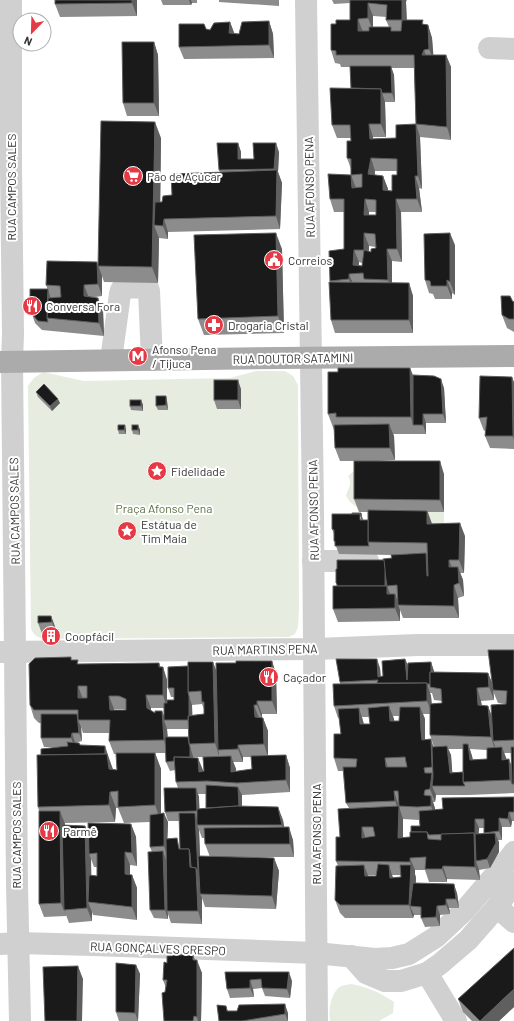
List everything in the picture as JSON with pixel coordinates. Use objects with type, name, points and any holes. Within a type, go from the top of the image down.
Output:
[{"type":"main road","name":"RUA DOUTOR SATAMINI","points":[[6,362],[514,356]]},
{"type":"street","name":"RUA CAMPOS SALES","points":[[11,0],[13,334],[6,362],[8,652],[16,885],[9,944],[20,1021]]},
{"type":"street","name":"RUA AFONSO PENA","points":[[306,0],[312,358],[317,1021]]},
{"type":"street","points":[[489,48],[514,49]]},
{"type":"street","points":[[110,360],[120,294],[123,287],[148,288],[149,290],[152,360]]},
{"type":"street","points":[[313,561],[388,561]]},
{"type":"street","name":"RUA MARTINS PENA","points":[[8,652],[315,649],[418,645],[514,645]]},
{"type":"street","name":"RUA GONÇALVES CRESPO","points":[[9,944],[93,945],[316,953],[375,959],[392,958],[409,954],[436,937],[465,910],[514,852]]},
{"type":"street","points":[[351,956],[366,973],[385,981],[400,981],[427,973],[468,940],[497,907],[514,882]]},
{"type":"street","points":[[497,907],[514,922]]},
{"type":"street","points":[[427,973],[456,1021]]},
{"type":"green space","name":"Praça Afonso Pena","points":[[256,371],[285,371],[293,376],[298,385],[299,609],[298,627],[295,634],[289,637],[44,639],[36,635],[31,628],[28,386],[34,378],[43,372],[84,381],[230,378]]},
{"type":"green space","points":[[356,469],[359,509],[350,502],[346,496],[350,484],[348,476]]},
{"type":"green space","points":[[418,512],[444,512],[444,524],[418,524]]},
{"type":"green space","points":[[351,984],[373,990],[394,1002],[393,1013],[379,1021],[330,1021],[329,1012],[335,992],[341,986]]},
{"type":"building","points":[[55,0],[132,0],[132,3],[55,4]]},
{"type":"building","points":[[350,0],[402,0],[402,20],[423,20],[422,24],[428,25],[429,49],[424,50],[422,55],[446,55],[447,127],[416,124],[414,55],[336,55],[336,51],[331,50],[331,24],[336,24],[336,20],[350,20]],"holes":[[[368,3],[387,5],[386,20],[402,20],[401,31],[391,31],[391,27],[369,27],[369,31],[358,31],[358,19],[368,18]]]},
{"type":"building","points":[[269,21],[269,45],[179,47],[179,24],[204,24],[206,29],[210,30],[214,23],[230,22],[229,33],[239,34],[242,22]]},
{"type":"building","points":[[122,42],[154,42],[154,103],[123,103]]},
{"type":"building","points":[[350,66],[391,66],[392,93],[382,93],[381,89],[351,88]]},
{"type":"building","points":[[330,88],[381,89],[381,124],[369,124],[370,139],[396,138],[396,125],[416,124],[418,176],[415,176],[417,199],[396,199],[397,249],[387,249],[388,280],[364,279],[363,273],[349,274],[349,279],[330,281],[329,251],[344,249],[344,199],[330,199],[328,174],[351,175],[351,159],[347,158],[347,141],[351,141],[350,125],[332,125]],"holes":[[[371,158],[397,159],[397,175],[392,175],[392,191],[383,190],[383,176],[368,174]],[[362,174],[362,187],[352,188],[351,175]],[[365,199],[376,200],[376,215],[364,215]],[[364,233],[375,234],[376,248],[371,249],[371,252],[364,250]],[[354,250],[364,250],[362,266],[353,265]]]},
{"type":"building","name":"Pão de Açúcar","points":[[101,121],[155,122],[152,267],[98,266]]},
{"type":"building","points":[[217,143],[238,143],[238,159],[254,159],[253,143],[276,143],[274,169],[219,170]]},
{"type":"building","points":[[277,170],[276,216],[164,219],[163,226],[154,225],[155,202],[162,202],[163,196],[172,195],[171,174]]},
{"type":"building","points":[[276,233],[278,316],[198,319],[194,235]]},
{"type":"building","points":[[450,233],[450,282],[447,280],[447,286],[431,286],[430,281],[425,280],[424,234]]},
{"type":"building","points":[[47,261],[97,262],[98,284],[84,285],[84,296],[98,298],[99,323],[47,318],[48,298],[61,297],[60,286],[46,285]]},
{"type":"building","points":[[329,282],[409,283],[409,320],[331,320]]},
{"type":"building","points":[[30,289],[48,289],[48,322],[38,321],[32,314],[30,306]]},
{"type":"building","points":[[501,296],[510,296],[513,302],[514,301],[514,319],[509,319],[502,315]]},
{"type":"building","points":[[338,368],[410,368],[411,417],[336,417],[336,413],[328,414],[328,372],[338,372]]},
{"type":"building","points":[[413,375],[434,376],[441,379],[443,414],[423,414],[423,425],[413,425]]},
{"type":"building","points":[[480,376],[512,377],[513,436],[485,436],[487,417],[479,418]]},
{"type":"building","points":[[214,380],[238,380],[238,400],[214,400]]},
{"type":"building","points":[[44,384],[58,399],[50,406],[36,392]]},
{"type":"building","points":[[156,396],[166,396],[166,405],[156,406]]},
{"type":"building","points":[[130,400],[141,400],[141,406],[130,406]]},
{"type":"building","points":[[389,424],[390,448],[335,448],[334,425]]},
{"type":"building","points":[[118,425],[125,425],[124,430],[118,430]]},
{"type":"building","points":[[132,425],[138,425],[138,430],[132,430]]},
{"type":"building","points":[[354,461],[440,461],[440,500],[354,499]]},
{"type":"building","points":[[368,510],[427,511],[427,524],[460,523],[459,560],[449,560],[449,567],[458,567],[459,583],[454,585],[454,606],[398,605],[397,585],[387,586],[383,559],[392,558],[391,555],[426,553],[428,576],[427,543],[368,542]]},
{"type":"building","points":[[352,513],[361,513],[362,519],[360,514]]},
{"type":"building","points":[[332,514],[360,514],[360,520],[368,520],[369,546],[335,546],[334,530],[332,529]]},
{"type":"building","points":[[337,560],[384,560],[385,586],[337,586]]},
{"type":"building","points":[[333,586],[387,586],[387,594],[395,594],[395,608],[333,609]]},
{"type":"building","points":[[38,616],[51,616],[52,622],[38,623]]},
{"type":"building","points":[[488,650],[514,650],[514,740],[493,741],[491,705],[506,704],[507,691],[493,690]]},
{"type":"building","points":[[71,657],[71,660],[78,660],[77,664],[159,663],[159,667],[163,667],[163,695],[146,695],[147,708],[155,713],[155,711],[162,711],[164,740],[109,741],[110,720],[78,720],[78,710],[34,710],[30,705],[29,664],[35,658]],"holes":[[[78,686],[87,686],[87,698],[78,698]],[[109,696],[119,696],[126,699],[126,710],[110,710]]]},
{"type":"building","points":[[336,659],[377,659],[378,677],[383,676],[382,661],[405,659],[407,680],[408,663],[431,662],[430,684],[377,683],[378,680],[340,682]]},
{"type":"building","points":[[236,661],[272,661],[272,701],[257,701],[257,705],[254,705],[255,717],[263,718],[264,744],[238,745],[238,749],[218,750],[216,663],[236,663]]},
{"type":"building","points":[[188,662],[213,662],[215,743],[189,744],[188,716],[204,714],[204,702],[202,702],[201,691],[188,692]]},
{"type":"building","points":[[188,666],[188,720],[164,720],[164,703],[167,703],[167,700],[174,700],[174,688],[168,688],[168,667]]},
{"type":"building","points":[[430,672],[488,673],[489,687],[477,688],[478,705],[488,706],[491,737],[430,735],[430,704],[442,703],[441,689],[430,687]]},
{"type":"building","points":[[427,683],[427,701],[334,706],[333,684]]},
{"type":"building","points":[[389,706],[390,721],[399,721],[400,707],[420,707],[422,740],[431,739],[432,767],[424,768],[425,773],[432,773],[430,789],[425,790],[424,795],[431,796],[431,806],[399,806],[398,791],[394,791],[395,801],[346,803],[343,767],[356,767],[357,759],[334,758],[334,734],[341,734],[338,709],[359,708],[360,724],[370,724],[368,708]],"holes":[[[405,757],[407,767],[386,767],[385,758]]]},
{"type":"building","points":[[41,714],[77,714],[79,733],[72,733],[71,738],[41,738]]},
{"type":"building","points":[[165,737],[188,737],[190,757],[174,757],[174,761],[166,762]]},
{"type":"building","points":[[67,742],[79,743],[80,745],[105,746],[105,754],[41,755],[41,749],[68,746]]},
{"type":"building","points":[[463,744],[468,744],[470,760],[487,759],[487,748],[502,747],[502,760],[509,759],[510,780],[463,782]]},
{"type":"building","points":[[447,746],[450,773],[463,772],[463,782],[465,786],[432,786],[432,747]]},
{"type":"building","points":[[511,747],[514,747],[514,784],[512,784]]},
{"type":"building","points":[[116,753],[155,753],[155,805],[118,807],[118,791],[110,792],[109,805],[38,807],[37,755],[107,754],[109,769],[117,770]]},
{"type":"building","points":[[286,755],[286,780],[237,783],[207,781],[176,782],[174,757],[198,758],[199,772],[204,771],[203,757],[231,756],[231,772],[252,769],[251,756]]},
{"type":"building","points":[[206,785],[238,787],[239,806],[206,808]]},
{"type":"building","points":[[164,788],[196,788],[197,811],[165,812]]},
{"type":"building","points":[[514,797],[514,812],[509,812],[508,819],[499,818],[499,831],[484,833],[484,819],[475,819],[475,834],[429,835],[427,832],[411,832],[411,826],[420,826],[419,811],[443,809],[442,798]]},
{"type":"building","points":[[237,806],[278,807],[282,825],[197,825],[197,809]]},
{"type":"building","points":[[399,806],[398,838],[410,837],[410,832],[427,832],[428,839],[441,840],[441,834],[474,833],[475,867],[443,866],[442,869],[425,869],[426,857],[410,858],[410,862],[336,861],[336,837],[340,837],[338,809]],"holes":[[[362,827],[373,827],[375,836],[362,838]]]},
{"type":"building","points":[[39,811],[60,811],[61,903],[39,904]]},
{"type":"building","points":[[164,813],[164,846],[150,847],[150,815]]},
{"type":"building","points":[[179,813],[195,813],[198,872],[196,868],[191,867],[189,849],[180,849]]},
{"type":"building","points":[[88,823],[131,824],[132,853],[125,852],[125,874],[132,875],[132,907],[88,902],[89,875],[97,876],[97,853],[89,854]]},
{"type":"building","points":[[62,825],[85,826],[87,908],[64,910]]},
{"type":"building","points":[[289,827],[290,844],[205,844],[204,828]]},
{"type":"building","points":[[495,833],[496,843],[487,859],[476,861],[475,834]]},
{"type":"building","points":[[177,838],[179,849],[189,849],[190,867],[196,868],[198,911],[167,911],[166,839]]},
{"type":"building","points":[[163,851],[165,910],[150,910],[148,852]]},
{"type":"building","points":[[198,856],[274,858],[272,896],[200,894]]},
{"type":"building","points":[[378,864],[389,865],[390,878],[401,877],[400,865],[411,865],[409,905],[340,905],[335,900],[336,866],[364,865],[365,876],[376,876]]},
{"type":"building","points":[[413,883],[454,884],[456,899],[446,899],[446,905],[437,906],[436,917],[421,918],[421,907],[410,906]]},
{"type":"building","points":[[514,948],[514,989],[480,1021],[458,999]]},
{"type":"building","points":[[193,954],[193,960],[197,960],[197,1017],[194,1016],[193,1021],[164,1021],[162,993],[165,992],[167,980],[163,980],[164,962],[167,963],[167,956]]},
{"type":"building","points":[[116,963],[136,965],[135,1013],[116,1012]]},
{"type":"building","points":[[78,966],[77,1021],[45,1021],[43,967]]},
{"type":"building","points":[[225,972],[289,972],[287,989],[262,988],[261,979],[250,980],[250,988],[227,989]]},
{"type":"building","points":[[285,1004],[285,1014],[242,1021],[219,1021],[217,1005],[226,1006],[227,1011],[237,1011],[239,1005]]},
{"type":"place","name":"Pão de Açúcar","points":[[133,176]]},
{"type":"place","name":"Correios","points":[[274,260]]},
{"type":"place","name":"Conversa Fora","points":[[32,306]]},
{"type":"place","name":"Drogaria Cristal","points":[[214,325]]},
{"type":"place","name":"Afonso Pena / Tijuca","points":[[138,356]]},
{"type":"place","name":"Fidelidade","points":[[157,471]]},
{"type":"place","name":"Estátua de Tim Maia","points":[[127,531]]},
{"type":"place","name":"Coopfácil","points":[[51,636]]},
{"type":"place","name":"Caçador","points":[[269,677]]},
{"type":"place","name":"Parmê","points":[[49,831]]}]
